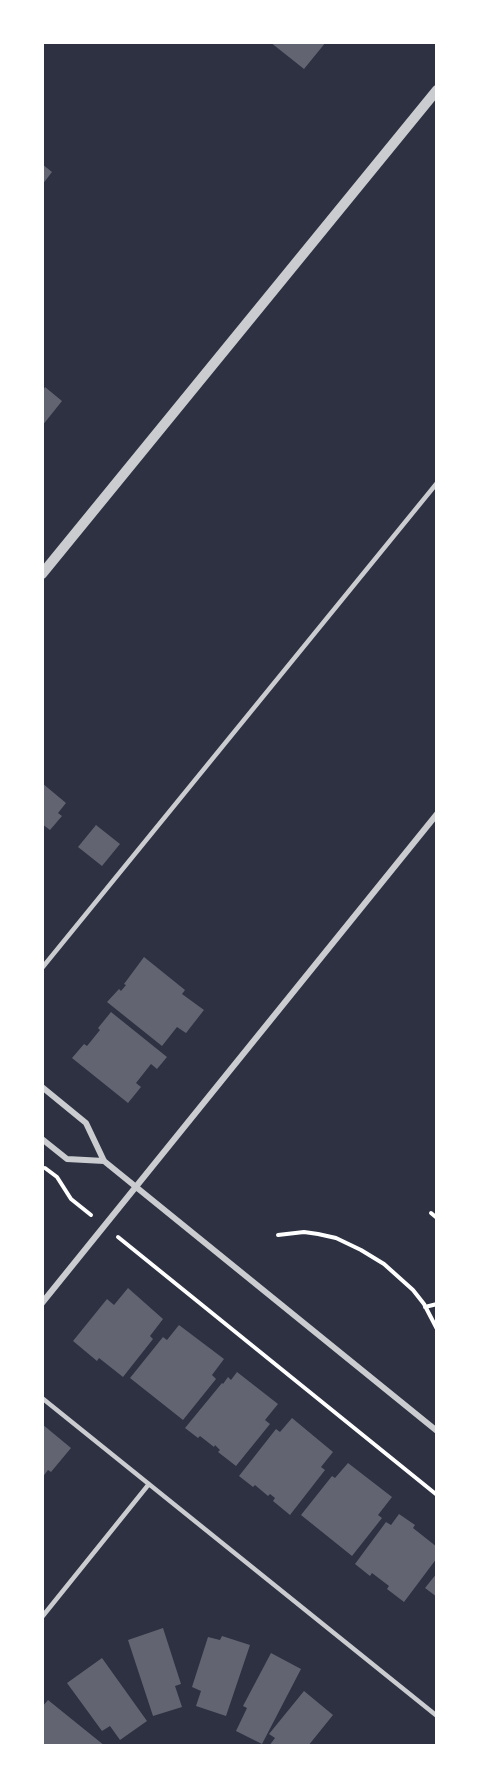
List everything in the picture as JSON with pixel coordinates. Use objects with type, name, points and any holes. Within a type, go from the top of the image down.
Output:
[{"type":"street","points":[[42,574],[437,90]]},
{"type":"street","points":[[42,1303],[437,814]]},
{"type":"street","points":[[42,1087],[86,1123],[104,1161],[437,1431]]},
{"type":"street","points":[[42,1139],[67,1158],[104,1161]]},
{"type":"lane","points":[[42,968],[437,483]]},
{"type":"lane","points":[[42,1398],[437,1716]]},
{"type":"lane","points":[[42,1617],[149,1485]]},
{"type":"path","points":[[42,1165],[57,1177],[71,1199]]},
{"type":"path","points":[[430,1213],[437,1218]]},
{"type":"path","points":[[278,1234],[304,1232],[318,1234],[350,1244],[384,1264],[413,1290],[437,1329]]},
{"type":"path","points":[[142,1257],[437,1495]]},
{"type":"path","points":[[425,1307],[437,1304]]},
{"type":"building","points":[[270,42],[326,42],[304,69]]},
{"type":"building","points":[[42,164],[52,172],[42,185]]},
{"type":"building","points":[[45,387],[62,401],[42,426],[42,388]]},
{"type":"building","points":[[42,783],[66,803],[58,813],[62,816],[50,830],[42,824]]},
{"type":"building","points":[[96,825],[120,844],[102,866],[78,847]]},
{"type":"building","points":[[144,957],[185,990],[182,994],[204,1010],[186,1033],[177,1027],[162,1046],[107,1002],[126,985],[124,984]]},
{"type":"building","points":[[111,1012],[167,1057],[157,1069],[151,1064],[136,1083],[141,1087],[128,1103],[72,1058],[84,1044],[87,1046]]},
{"type":"building","points":[[128,1288],[163,1319],[150,1336],[153,1339],[123,1377],[99,1358],[97,1361],[73,1341],[107,1299],[114,1305]]},
{"type":"building","points":[[179,1325],[224,1359],[212,1375],[216,1379],[183,1420],[130,1378],[163,1337],[167,1340]]},
{"type":"building","points":[[237,1372],[278,1404],[265,1420],[270,1424],[236,1466],[218,1452],[220,1450],[215,1445],[214,1447],[200,1436],[198,1438],[185,1428],[222,1383],[228,1377],[231,1380]]},
{"type":"building","points":[[292,1418],[333,1452],[321,1467],[325,1470],[290,1515],[273,1501],[275,1498],[270,1494],[268,1496],[239,1476],[276,1429],[280,1432]]},
{"type":"building","points":[[42,1424],[71,1448],[51,1472],[48,1470],[42,1478]]},
{"type":"building","points":[[348,1463],[392,1497],[378,1515],[382,1518],[352,1556],[301,1515],[332,1476],[335,1478]]},
{"type":"building","points":[[399,1514],[415,1525],[413,1528],[437,1547],[437,1558],[404,1602],[387,1589],[389,1586],[372,1573],[370,1576],[355,1564],[386,1522],[391,1525]]},
{"type":"building","points":[[437,1573],[437,1597],[425,1588]]},
{"type":"building","points":[[163,1628],[181,1684],[175,1686],[182,1707],[153,1716],[128,1640]]},
{"type":"building","points":[[222,1636],[250,1645],[226,1716],[196,1706],[201,1691],[192,1687],[208,1637],[220,1640]]},
{"type":"building","points":[[271,1653],[301,1669],[262,1744],[236,1731],[247,1708],[243,1706]]},
{"type":"building","points":[[102,1658],[147,1721],[120,1740],[110,1726],[102,1731],[67,1683]]},
{"type":"building","points":[[304,1691],[333,1715],[308,1746],[269,1746],[275,1738],[269,1734]]},
{"type":"building","points":[[48,1700],[105,1746],[47,1746],[42,1742],[42,1707]]}]
